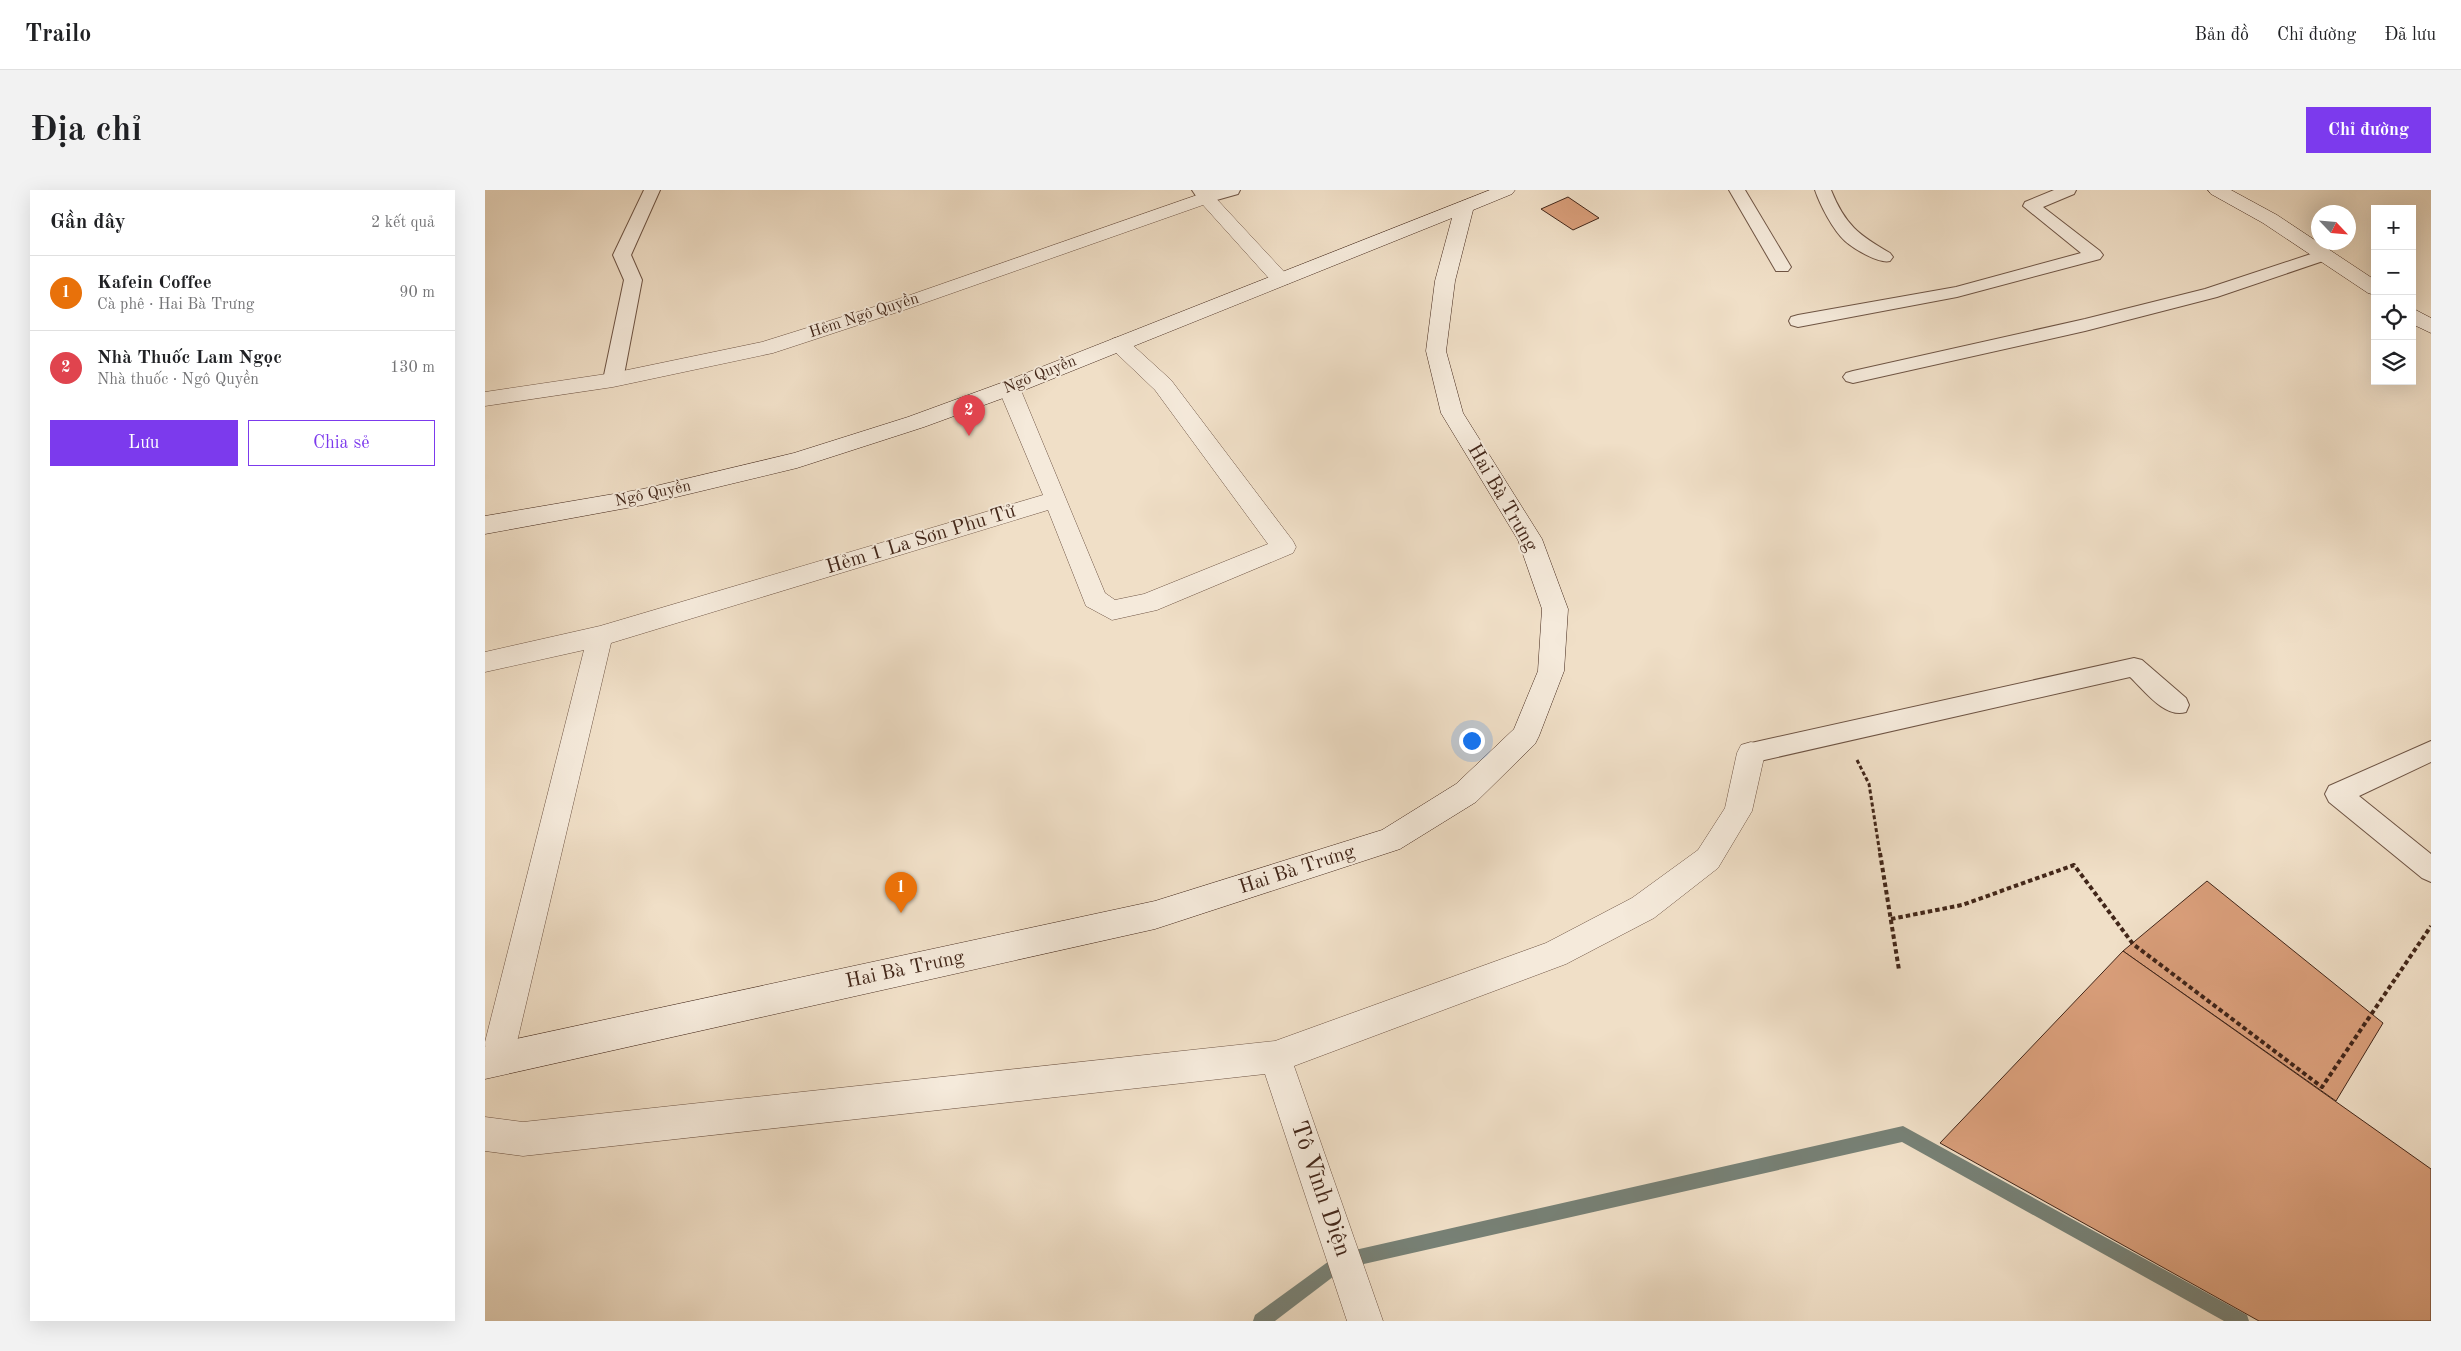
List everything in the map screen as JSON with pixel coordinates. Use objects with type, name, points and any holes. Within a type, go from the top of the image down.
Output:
[{"type":"street","name":"Ngô Quyền","points":[[485,525],[643,497],[797,460],[916,422],[1009,388],[1506,190]]},
{"type":"street","points":[[2217,190],[2270,219],[2371,286]]},
{"type":"street","name":"Hẻm Ngô Quyền","points":[[485,399],[613,380],[766,348],[900,305],[1203,194]]},
{"type":"street","points":[[1203,194],[1281,280]]},
{"type":"street","name":"Hai Bà Trưng","points":[[491,1061],[1155,915],[1390,840],[1466,793],[1525,736],[1551,671],[1555,609],[1530,539],[1452,413],[1436,351],[1445,281],[1464,207]]},
{"type":"street","points":[[2416,317],[2431,327]]},
{"type":"street","points":[[1009,388],[1056,499],[1095,599],[1112,610],[1148,603],[1284,547],[1163,385],[1119,344]]},
{"type":"street","name":"Hẻm 1 La Sơn Phu Tử","points":[[485,662],[600,636],[1056,499]]},
{"type":"street","points":[[491,1061],[600,636]]},
{"type":"street","points":[[485,1134],[523,1139],[1275,1056],[1555,954],[1643,908],[1708,859],[1737,811],[1751,753]]},
{"type":"street","name":"Tô Vĩnh Diện","points":[[1275,1056],[1365,1321]]},
{"type":"lane","points":[[613,380],[633,280],[622,255],[652,190]]},
{"type":"lane","name":"Hẻm Ngô Quyền","points":[[1203,194],[1232,190]]},
{"type":"lane","points":[[1737,190],[1782,268]]},
{"type":"lane","points":[[1823,190],[1828,202],[1851,237],[1884,257]]},
{"type":"lane","points":[[1798,321],[1957,292],[2094,255],[2031,206],[2068,190]]},
{"type":"lane","points":[[1853,377],[2085,325],[2211,293],[2323,255]]},
{"type":"lane","points":[[1751,753],[2134,668],[2177,705]]},
{"type":"lane","points":[[2431,751],[2338,794],[2431,870]]},
{"type":"path","points":[[1843,733],[1869,784],[1899,970]]},
{"type":"path","points":[[1891,920],[1924,916],[1980,901],[2074,865],[2133,944],[2322,1087],[2431,926]]},
{"type":"building","points":[[1568,197],[1599,218],[1573,230],[1541,209]]},
{"type":"building","points":[[2207,881],[2383,1023],[2336,1101],[2123,951]]},
{"type":"building","points":[[2123,951],[2431,1169],[2431,1321],[2259,1321],[1940,1143]]},
{"type":"waterway","points":[[1355,1258],[1903,1134],[2241,1321]]},
{"type":"waterway","points":[[1261,1321],[1336,1264]]},
{"type":"place","name":"Nhà Thuốc Lam Ngọc","points":[[969,436]]},
{"type":"place","name":"Kafein Coffee","points":[[901,913]]}]
